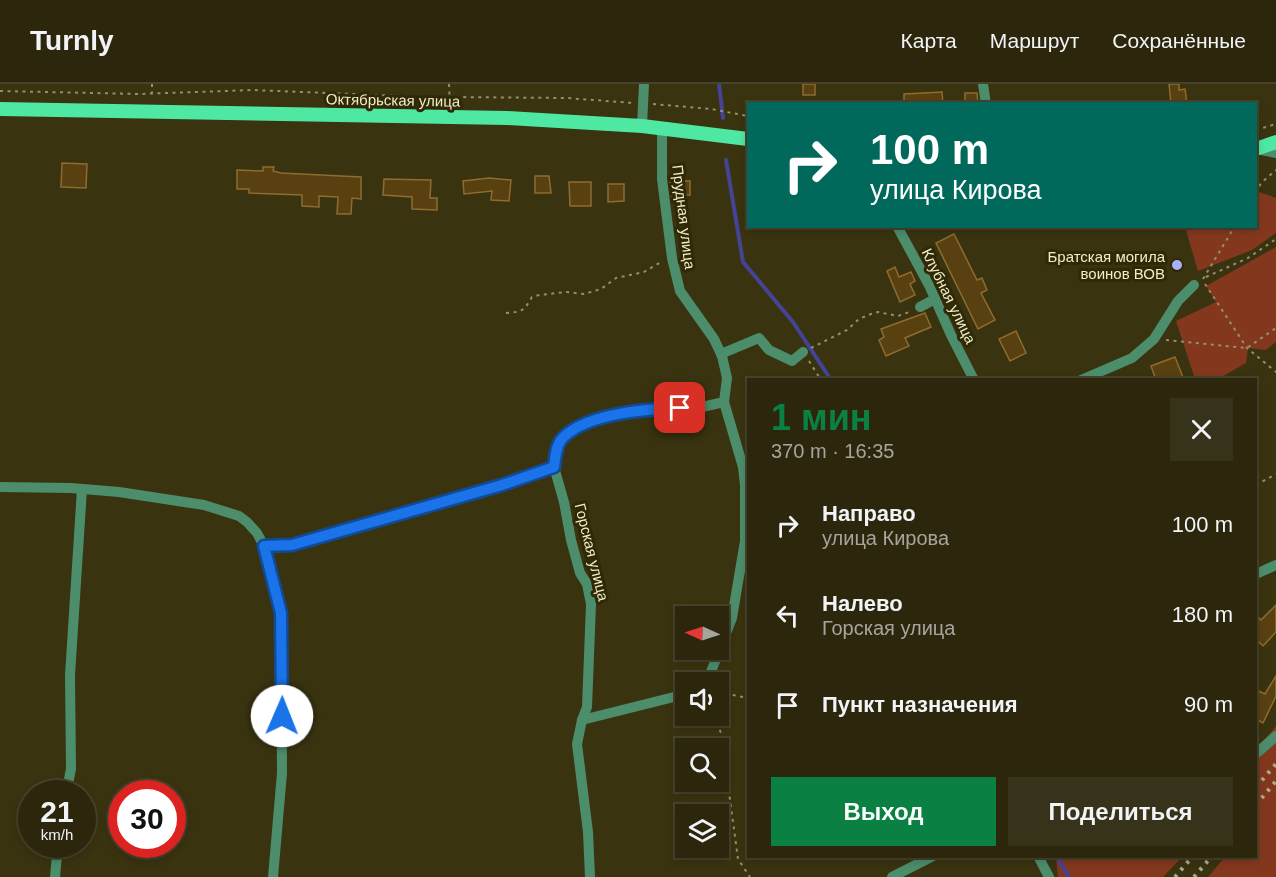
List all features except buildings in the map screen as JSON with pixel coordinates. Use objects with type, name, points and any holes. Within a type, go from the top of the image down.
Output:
[{"type":"main road","name":"Октябрьская улица","points":[[0,109],[507,118],[642,126],[747,139]]},
{"type":"main road","points":[[1257,149],[1276,142]]},
{"type":"street","points":[[642,126],[644,84]]},
{"type":"street","points":[[983,84],[986,102]]},
{"type":"street","name":"Прудная улица","points":[[662,128],[662,179],[672,258],[680,291],[705,325],[721,354],[726,378],[723,402],[743,467],[746,485],[745,542],[732,618],[711,672]]},
{"type":"street","points":[[1257,149],[1276,153]]},
{"type":"street","name":"Клубная улица","points":[[898,228],[973,378]]},
{"type":"street","points":[[1086,378],[1132,358],[1154,339],[1178,302],[1198,283]]},
{"type":"street","points":[[915,309],[935,300]]},
{"type":"street","points":[[721,354],[759,338],[769,350],[792,361],[803,352]]},
{"type":"street","points":[[264,546],[292,545],[502,485],[554,467],[560,442],[573,431],[590,422],[648,409],[702,407],[723,402]]},
{"type":"street","name":"Горская улица","points":[[554,467],[564,502],[571,540],[580,573],[587,584],[591,604],[587,707],[577,744],[587,821],[590,877]]},
{"type":"street","points":[[0,487],[82,489],[159,497],[230,511],[248,522],[264,546],[281,613],[282,773],[273,877]]},
{"type":"street","points":[[68,780],[70,675],[82,489]]},
{"type":"street","points":[[1257,574],[1276,565]]},
{"type":"street","points":[[582,720],[675,697]]},
{"type":"street","points":[[1257,751],[1276,736]]},
{"type":"street","points":[[55,877],[57,858]]},
{"type":"street","points":[[892,877],[929,858]]},
{"type":"street","points":[[1039,858],[1049,877]]},
{"type":"path","points":[[152,84],[152,93]]},
{"type":"path","points":[[449,84],[450,118]]},
{"type":"path","points":[[0,91],[152,93],[264,90],[402,96],[440,102],[450,98],[567,98],[636,103]]},
{"type":"path","points":[[645,104],[711,109],[747,116]]},
{"type":"path","points":[[1257,130],[1276,124]]},
{"type":"path","points":[[1257,191],[1261,183],[1276,170]]},
{"type":"path","points":[[1198,283],[1234,228]]},
{"type":"path","points":[[1198,283],[1220,269],[1248,258],[1276,239]]},
{"type":"path","points":[[506,313],[519,312],[527,307],[532,297],[539,295],[566,292],[584,294],[601,289],[616,278],[644,272],[672,258]]},
{"type":"path","points":[[1198,283],[1247,348],[1276,372]]},
{"type":"path","points":[[818,344],[847,330],[859,319],[871,314],[878,312],[898,316],[915,309]]},
{"type":"path","points":[[1154,339],[1247,348],[1276,328]]},
{"type":"path","points":[[803,352],[820,378]]},
{"type":"path","points":[[1257,484],[1276,474]]},
{"type":"path","points":[[729,694],[747,698]]},
{"type":"path","points":[[718,726],[721,733],[738,860],[750,877]]},
{"type":"shaded area","points":[[1257,191],[1276,198],[1276,233],[1252,250],[1198,271],[1185,228],[1257,228]]},
{"type":"shaded area","points":[[1276,247],[1276,342],[1266,350],[1248,348],[1246,363],[1220,378],[1195,378],[1176,321],[1216,302],[1206,286]]},
{"type":"shaded area","points":[[1276,726],[1276,877],[1208,877],[1224,858],[1257,858],[1257,749]]},
{"type":"shaded area","points":[[1056,858],[1181,858],[1163,877],[1058,877]]},
{"type":"waterway","points":[[719,84],[723,118]]},
{"type":"waterway","points":[[726,160],[743,262],[793,322],[830,378]]},
{"type":"waterway","points":[[1057,858],[1069,877]]},
{"type":"railway","points":[[1257,786],[1276,764]]},
{"type":"railway","points":[[1257,804],[1276,781]]},
{"type":"railway","points":[[1175,877],[1191,858]]},
{"type":"railway","points":[[1194,877],[1210,858]]},
{"type":"place","name":"Братская могила воинов ВОВ","points":[[1177,265]]},
{"type":"route","points":[[282,716],[281,613],[264,546],[292,545],[502,485],[554,467],[560,442],[573,431],[590,422],[648,409],[680,408]]}]
